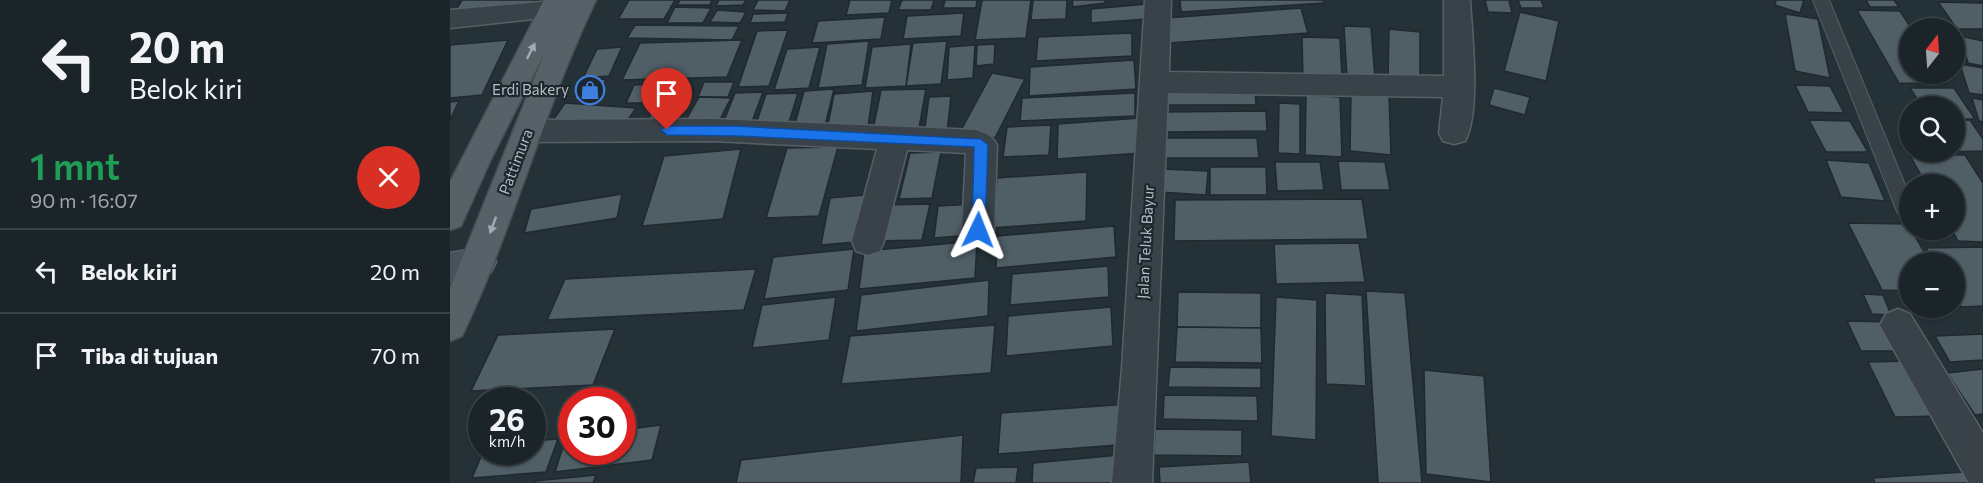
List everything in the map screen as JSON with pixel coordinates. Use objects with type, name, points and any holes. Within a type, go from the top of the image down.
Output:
[{"type":"main road","name":"Pattimura","points":[[450,325],[464,264],[528,131],[563,40],[583,0]]},
{"type":"main road","points":[[450,217],[476,159],[555,5]]},
{"type":"street","name":"Jalan Teluk Bayur","points":[[1132,483],[1158,0]]},
{"type":"street","points":[[1454,133],[1459,87],[1457,0]]},
{"type":"street","points":[[450,19],[555,5]]},
{"type":"street","points":[[1154,82],[1459,87]]},
{"type":"street","points":[[528,131],[713,130],[895,137],[980,143],[982,145],[978,230]]},
{"type":"street","points":[[868,241],[895,137]]},
{"type":"street","points":[[1898,325],[1983,469]]},
{"type":"lane","points":[[1821,0],[1899,194]]},
{"type":"building","points":[[462,0],[536,0],[532,9],[454,14]]},
{"type":"building","points":[[629,0],[675,0],[664,19],[618,19]]},
{"type":"building","points":[[680,0],[712,0],[710,5],[677,5]]},
{"type":"building","points":[[719,0],[746,0],[743,5],[716,6]]},
{"type":"building","points":[[758,0],[790,0],[785,11],[753,10]]},
{"type":"building","points":[[850,0],[892,0],[889,13],[846,15]]},
{"type":"building","points":[[902,0],[934,0],[931,10],[898,10]]},
{"type":"building","points":[[945,0],[977,0],[976,8],[943,8]]},
{"type":"building","points":[[982,0],[1031,0],[1026,38],[975,40]]},
{"type":"building","points":[[1033,0],[1067,0],[1066,19],[1031,20]]},
{"type":"building","points":[[1072,0],[1105,0],[1105,3],[1073,7]]},
{"type":"building","points":[[1180,0],[1323,0],[1324,3],[1181,12]]},
{"type":"building","points":[[1485,0],[1509,0],[1512,13],[1488,12]]},
{"type":"building","points":[[1518,0],[1541,0],[1544,8],[1521,8]]},
{"type":"building","points":[[1776,0],[1804,0],[1800,13],[1775,5]]},
{"type":"building","points":[[1866,0],[1894,0],[1899,7],[1870,7]]},
{"type":"building","points":[[1938,2],[1983,3],[1983,29],[1965,29],[1965,18],[1949,18]]},
{"type":"building","points":[[1147,4],[1148,19],[1091,23],[1091,9]]},
{"type":"building","points":[[675,7],[711,8],[703,23],[667,23]]},
{"type":"building","points":[[1301,8],[1308,33],[1169,43],[1166,18]]},
{"type":"building","points":[[717,10],[746,12],[740,23],[710,22]]},
{"type":"building","points":[[1857,10],[1900,11],[1905,18],[1899,18],[1899,83]]},
{"type":"building","points":[[1520,12],[1559,21],[1546,81],[1504,71]]},
{"type":"building","points":[[788,13],[785,22],[750,23],[753,14]]},
{"type":"building","points":[[964,13],[961,36],[903,39],[907,16]]},
{"type":"building","points":[[1785,14],[1818,19],[1830,78],[1795,71]]},
{"type":"building","points":[[885,17],[881,39],[812,43],[818,21]]},
{"type":"building","points":[[635,25],[739,26],[732,40],[627,38]]},
{"type":"building","points":[[1344,26],[1371,27],[1375,79],[1347,78]]},
{"type":"building","points":[[1389,29],[1420,32],[1420,81],[1388,79]]},
{"type":"building","points":[[788,30],[769,86],[738,87],[757,31]]},
{"type":"building","points":[[1132,33],[1132,56],[1036,61],[1038,37]]},
{"type":"building","points":[[1302,37],[1340,38],[1342,80],[1303,79]]},
{"type":"building","points":[[1965,37],[1983,41],[1983,66],[1968,63],[1965,53]]},
{"type":"building","points":[[508,40],[482,95],[450,98],[450,45]]},
{"type":"building","points":[[742,40],[727,77],[622,80],[640,43]]},
{"type":"building","points":[[869,41],[862,85],[818,88],[827,44]]},
{"type":"building","points":[[947,41],[941,84],[906,86],[913,43]]},
{"type":"building","points":[[911,44],[906,86],[865,88],[872,47]]},
{"type":"building","points":[[995,44],[994,64],[976,66],[977,45]]},
{"type":"building","points":[[975,45],[973,78],[947,80],[949,47]]},
{"type":"building","points":[[622,47],[609,76],[583,78],[597,49]]},
{"type":"building","points":[[820,47],[809,88],[774,90],[787,49]]},
{"type":"building","points":[[1134,60],[1136,89],[1029,96],[1030,67]]},
{"type":"building","points":[[1965,65],[1983,68],[1983,95],[1969,93],[1965,80]]},
{"type":"building","points":[[992,73],[1025,79],[995,138],[960,132]]},
{"type":"building","name":"Erdi Bakery","points":[[606,79],[598,98],[574,100],[583,81]]},
{"type":"building","points":[[704,82],[734,82],[728,97],[698,97]]},
{"type":"building","points":[[659,84],[651,103],[626,103],[634,85]]},
{"type":"building","points":[[1795,85],[1830,86],[1844,113],[1808,112]]},
{"type":"building","points":[[1494,88],[1530,97],[1525,115],[1489,105]]},
{"type":"building","points":[[1910,88],[1954,88],[1959,96],[1915,96]]},
{"type":"building","points":[[834,89],[824,130],[793,131],[804,91]]},
{"type":"building","points":[[926,89],[919,128],[873,130],[881,90]]},
{"type":"building","points":[[1162,89],[1255,89],[1256,105],[1161,105]]},
{"type":"building","points":[[664,91],[694,91],[675,127],[644,126]]},
{"type":"building","points":[[873,91],[868,127],[827,130],[834,94]]},
{"type":"building","points":[[763,92],[750,127],[721,128],[735,93]]},
{"type":"building","points":[[1351,92],[1389,95],[1391,155],[1350,151]]},
{"type":"building","points":[[798,93],[787,129],[754,130],[766,94]]},
{"type":"building","points":[[1135,93],[1135,116],[1020,121],[1022,98]]},
{"type":"building","points":[[1306,95],[1340,97],[1342,157],[1305,155]]},
{"type":"building","points":[[951,96],[947,133],[924,135],[929,97]]},
{"type":"building","points":[[699,97],[731,98],[715,129],[682,127]]},
{"type":"building","points":[[1972,98],[1983,100],[1983,122],[1979,121]]},
{"type":"building","points":[[459,101],[450,120],[450,102]]},
{"type":"building","points":[[565,103],[636,108],[623,127],[551,123]]},
{"type":"building","points":[[1279,103],[1300,104],[1300,154],[1278,153]]},
{"type":"building","points":[[1965,104],[1975,119],[1965,119]]},
{"type":"building","points":[[1266,111],[1267,131],[1165,132],[1165,112]]},
{"type":"building","points":[[1140,118],[1142,153],[1057,159],[1058,124]]},
{"type":"building","points":[[1809,120],[1850,121],[1868,152],[1826,152]]},
{"type":"building","points":[[1965,120],[1970,120],[1983,139],[1983,151],[1965,152]]},
{"type":"building","points":[[1051,125],[1049,155],[1003,157],[1007,127]]},
{"type":"building","points":[[1161,138],[1257,138],[1259,158],[1160,158]]},
{"type":"building","points":[[838,147],[819,216],[766,218],[787,148]]},
{"type":"building","points":[[741,149],[723,219],[642,226],[664,156]]},
{"type":"building","points":[[941,152],[932,198],[899,199],[910,153]]},
{"type":"building","points":[[1965,155],[1983,183],[1983,242],[1957,240],[1965,240],[1965,174],[1920,174],[1914,162],[1965,162]]},
{"type":"building","points":[[1826,160],[1869,163],[1885,201],[1841,197]]},
{"type":"building","points":[[1338,161],[1385,162],[1390,190],[1341,190]]},
{"type":"building","points":[[1275,162],[1320,162],[1324,190],[1277,191]]},
{"type":"building","points":[[1210,167],[1266,167],[1267,195],[1210,195]]},
{"type":"building","points":[[1162,169],[1208,171],[1206,195],[1159,192]]},
{"type":"building","points":[[1087,172],[1086,221],[992,228],[997,178]]},
{"type":"building","points":[[622,194],[617,218],[524,233],[531,209]]},
{"type":"building","points":[[864,195],[856,242],[821,245],[830,198]]},
{"type":"building","points":[[1362,199],[1368,239],[1174,241],[1175,200]]},
{"type":"building","points":[[930,204],[922,240],[876,241],[885,205]]},
{"type":"building","points":[[976,204],[973,235],[934,238],[938,206]]},
{"type":"building","points":[[1848,223],[1899,224],[1899,240],[1917,240],[1924,252],[1899,252],[1899,291],[1882,290]]},
{"type":"building","points":[[1114,226],[1116,257],[996,268],[997,236]]},
{"type":"building","points":[[977,241],[975,278],[859,289],[864,251]]},
{"type":"building","points":[[1359,243],[1365,282],[1276,284],[1274,244]]},
{"type":"building","points":[[1983,247],[1983,306],[1965,307],[1965,252],[1929,252],[1926,248]]},
{"type":"building","points":[[854,249],[848,290],[764,299],[773,257]]},
{"type":"building","points":[[1108,266],[1109,297],[1010,305],[1012,274]]},
{"type":"building","points":[[756,269],[744,310],[547,320],[565,279]]},
{"type":"building","points":[[989,280],[988,316],[856,331],[861,295]]},
{"type":"building","points":[[1366,291],[1405,293],[1422,483],[1378,483]]},
{"type":"building","points":[[1178,292],[1261,293],[1261,328],[1177,327]]},
{"type":"building","points":[[1325,293],[1362,295],[1366,386],[1326,384]]},
{"type":"building","points":[[1863,294],[1883,295],[1891,315],[1872,314]]},
{"type":"building","points":[[836,297],[829,340],[752,348],[762,305]]},
{"type":"building","points":[[1276,297],[1317,300],[1316,440],[1271,436]]},
{"type":"building","points":[[1111,307],[1113,346],[1006,356],[1008,316]]},
{"type":"building","points":[[1847,321],[1889,322],[1903,351],[1861,351]]},
{"type":"building","points":[[995,325],[991,373],[841,384],[850,336]]},
{"type":"building","points":[[1177,327],[1261,328],[1262,363],[1175,362]]},
{"type":"building","points":[[615,329],[593,385],[473,387],[498,335]]},
{"type":"building","points":[[1983,334],[1983,360],[1950,362],[1935,336]]},
{"type":"building","points":[[1912,361],[1941,416],[1895,417],[1868,362]]},
{"type":"building","points":[[1170,367],[1261,368],[1261,388],[1168,387]]},
{"type":"building","points":[[1983,369],[1983,414],[1975,415],[1947,373]]},
{"type":"building","points":[[1424,370],[1484,376],[1491,482],[1426,474]]},
{"type":"building","points":[[1164,395],[1257,396],[1258,421],[1163,419]]},
{"type":"building","points":[[1129,404],[1131,444],[998,454],[1001,413]]},
{"type":"building","points":[[661,425],[652,460],[636,462],[636,428]]},
{"type":"building","points":[[1155,429],[1242,430],[1242,456],[1154,455]]},
{"type":"building","points":[[963,435],[961,483],[736,483],[741,460]]},
{"type":"building","points":[[558,439],[546,472],[472,478],[478,465],[546,465],[546,440]]},
{"type":"building","points":[[1120,455],[1120,483],[1032,483],[1033,463]]},
{"type":"building","points":[[558,462],[558,465],[612,465],[555,472]]},
{"type":"building","points":[[1249,462],[1251,483],[1160,483],[1159,467]]},
{"type":"building","points":[[1018,467],[1016,483],[973,483],[976,468]]},
{"type":"building","points":[[1963,472],[1970,483],[1875,483],[1873,478]]},
{"type":"building","points":[[596,475],[593,483],[535,483],[535,481]]},
{"type":"place","name":"Erdi Bakery","points":[[590,90]]},
{"type":"route","points":[[667,130],[895,137],[980,143],[982,145],[978,230]]}]
